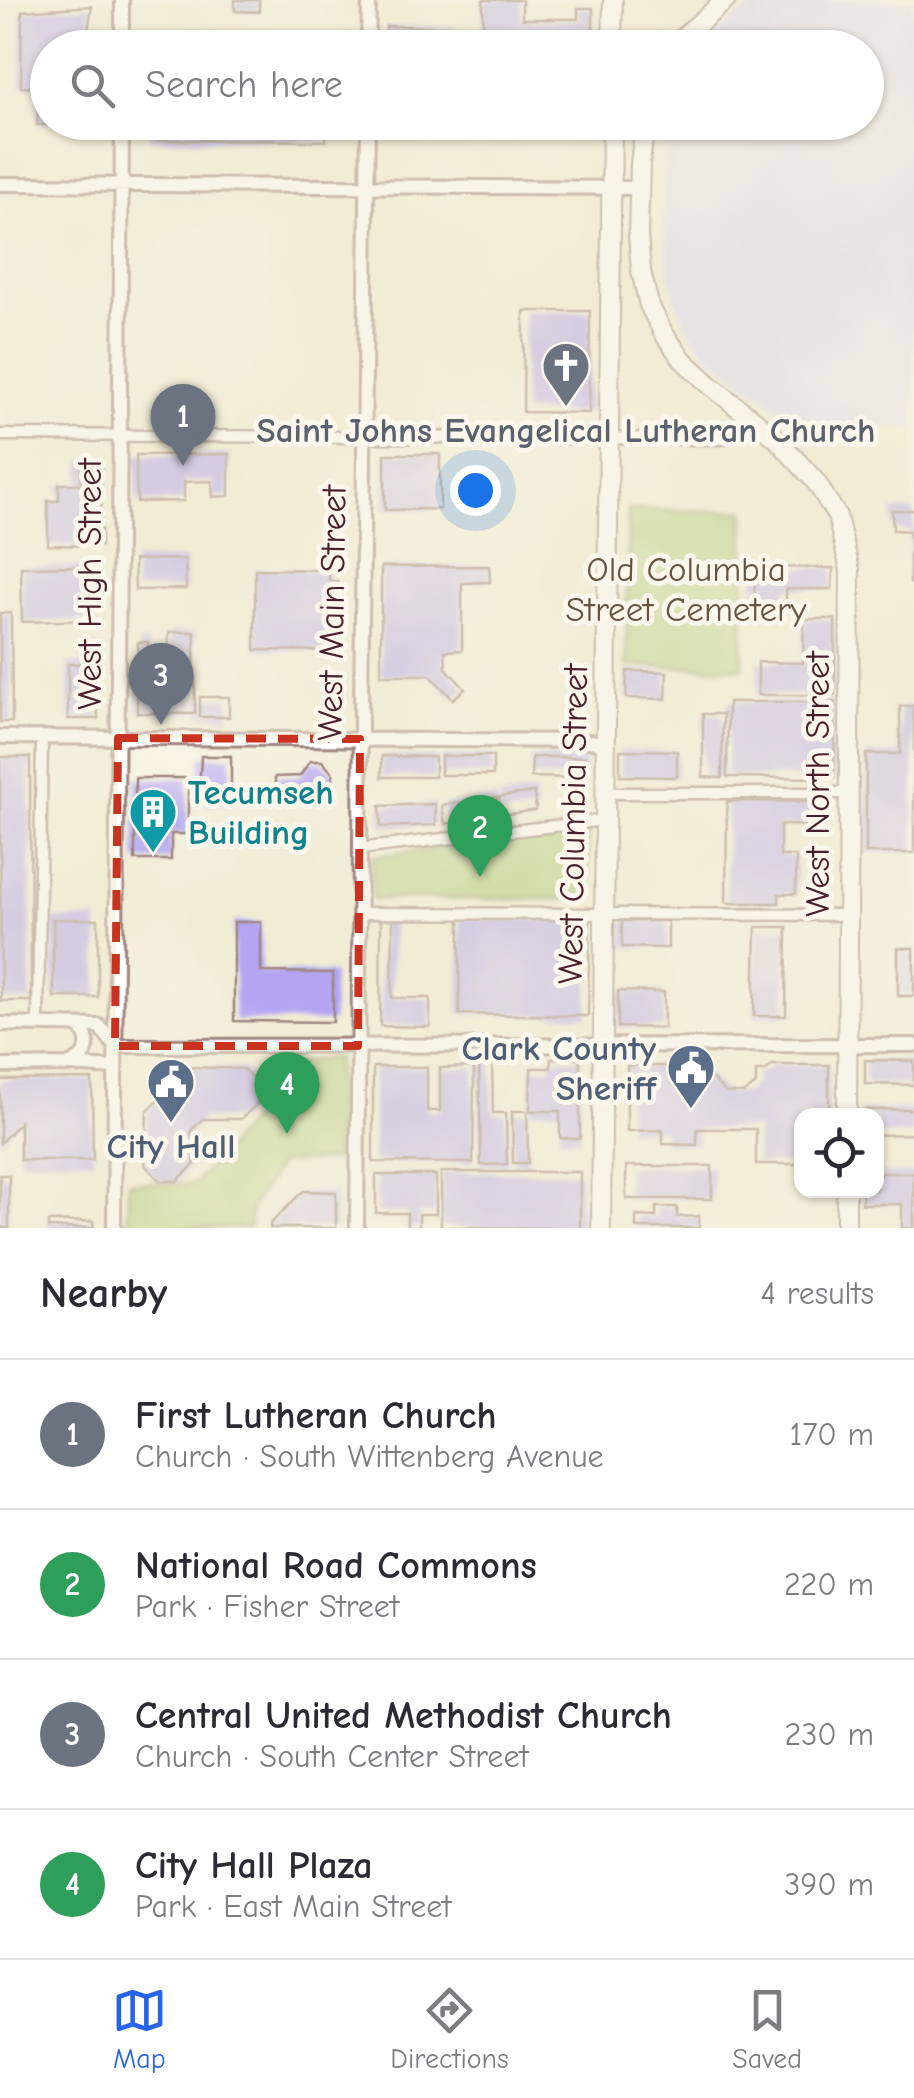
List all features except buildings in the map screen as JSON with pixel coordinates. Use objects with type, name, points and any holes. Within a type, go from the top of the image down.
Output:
[{"type":"main road","points":[[612,0],[612,30]]},
{"type":"main road","points":[[692,30],[726,0]]},
{"type":"main road","name":"West Columbia Street","points":[[602,1228],[612,140]]},
{"type":"main road","name":"West North Street","points":[[643,140],[638,235],[649,305],[683,360],[776,438],[816,482],[837,516],[850,570],[847,1108]]},
{"type":"main road","points":[[846,1198],[846,1228]]},
{"type":"street","points":[[122,0],[122,30]]},
{"type":"street","points":[[368,30],[369,0]]},
{"type":"street","name":"West High Street","points":[[114,1228],[122,140]]},
{"type":"street","name":"West Main Street","points":[[357,1228],[368,140]]},
{"type":"street","points":[[0,184],[638,188]]},
{"type":"street","points":[[0,435],[722,439]]},
{"type":"street","points":[[0,737],[606,744]]},
{"type":"street","points":[[38,1024],[42,738]]},
{"type":"street","points":[[605,793],[850,793]]},
{"type":"street","points":[[359,849],[605,820]]},
{"type":"street","points":[[359,912],[849,915]]},
{"type":"street","points":[[0,1024],[99,1026],[115,1046],[914,1045]]},
{"type":"street","points":[[68,1065],[86,1053],[86,1034],[80,1026]]},
{"type":"street","points":[[0,1066],[115,1068]]},
{"type":"highlighted area","points":[[118,738],[360,739],[358,1046],[115,1046]]},
{"type":"shaded area","points":[[762,0],[914,0],[914,426],[817,429],[799,425],[707,354],[686,327],[667,260],[663,219],[665,140],[884,140],[884,30],[721,30]]},
{"type":"green space","name":"Old Columbia Street Cemetery","points":[[628,510],[745,511],[743,668],[626,666]]},
{"type":"green space","points":[[588,831],[588,899],[373,899],[372,856]]},
{"type":"green space","points":[[337,1057],[335,1160],[280,1163],[251,1208],[250,1228],[127,1228],[128,1182],[194,1184],[261,1108],[263,1067]]},
{"type":"place","name":"Saint Johns Evangelical Lutheran Church","points":[[566,408]]},
{"type":"place","name":"First Lutheran Church","points":[[183,466]]},
{"type":"place","name":"Central United Methodist Church","points":[[161,725]]},
{"type":"place","name":"Tecumseh Building","points":[[153,854]]},
{"type":"place","name":"National Road Commons","points":[[480,877]]},
{"type":"place","name":"Clark County Sheriff","points":[[691,1110]]},
{"type":"place","name":"City Hall","points":[[171,1124]]},
{"type":"place","name":"City Hall Plaza","points":[[287,1134]]}]
